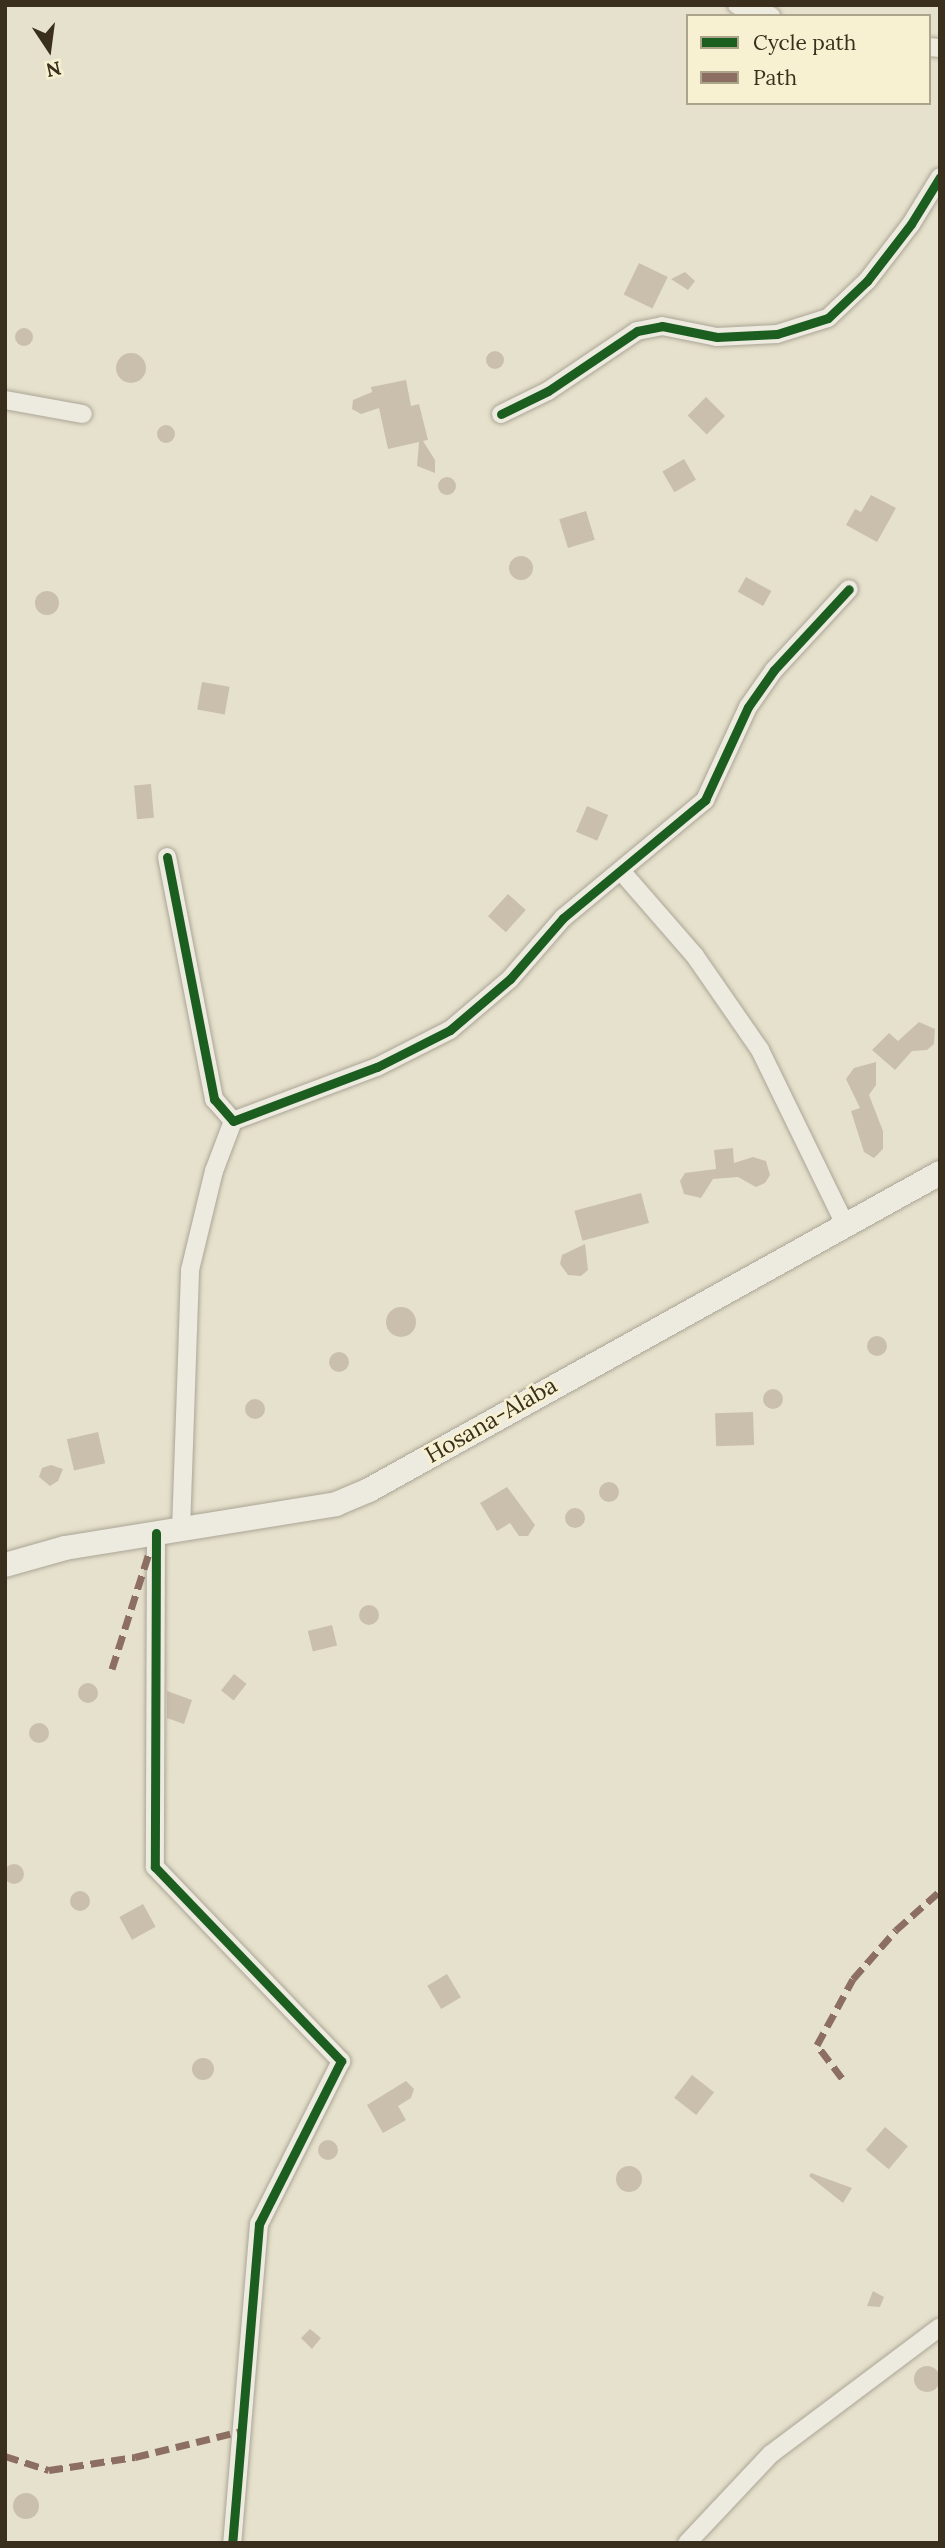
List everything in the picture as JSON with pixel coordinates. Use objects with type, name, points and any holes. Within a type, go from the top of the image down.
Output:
[{"type":"main road","name":"Hosana-Alaba","points":[[5,1565],[65,1548],[307,1511],[369,1490],[940,1173]]},
{"type":"street","points":[[737,5],[765,14]]},
{"type":"street","points":[[501,414],[548,391],[638,331],[662,326],[717,337],[777,334],[828,318],[867,281],[911,224],[940,177]]},
{"type":"street","points":[[5,400],[83,414]]},
{"type":"street","points":[[181,1530],[187,1408],[184,1321],[190,1270],[214,1171],[233,1121],[377,1067],[450,1030],[510,979],[563,918],[622,872],[705,800],[748,707],[849,589]]},
{"type":"street","points":[[167,857],[214,1099],[233,1121]]},
{"type":"street","points":[[622,872],[695,956],[760,1050],[846,1226]]},
{"type":"street","points":[[156,1534],[155,1867],[341,2061],[259,2224],[232,2543]]},
{"type":"street","points":[[687,2543],[771,2454],[940,2327]]},
{"type":"building","points":[[639,263],[668,277],[652,308],[624,294]]},
{"type":"building","points":[[685,272],[695,281],[688,290],[671,279]]},
{"type":"building","points":[[20,328],[28,328],[33,337],[31,344],[20,346],[15,341],[15,333]]},
{"type":"building","points":[[491,351],[499,351],[504,360],[502,367],[491,369],[486,364],[486,356]]},
{"type":"building","points":[[131,353],[137,354],[145,362],[145,374],[137,382],[131,383],[125,382],[117,374],[116,368],[117,362],[125,354]]},
{"type":"building","points":[[406,380],[411,406],[419,404],[428,440],[423,441],[435,460],[435,473],[417,466],[419,442],[388,449],[379,408],[361,414],[352,409],[353,400],[372,392],[371,387]]},
{"type":"building","points":[[706,397],[725,416],[707,434],[688,415]]},
{"type":"building","points":[[162,425],[170,425],[175,434],[173,441],[162,443],[157,438],[157,430]]},
{"type":"building","points":[[684,459],[696,480],[674,492],[662,471]]},
{"type":"building","points":[[443,477],[451,477],[456,486],[454,493],[443,495],[438,490],[438,482]]},
{"type":"building","points":[[871,495],[896,508],[877,542],[846,525],[855,509],[861,512]]},
{"type":"building","points":[[586,511],[595,540],[568,548],[559,519]]},
{"type":"building","points":[[521,556],[530,559],[533,568],[530,577],[521,580],[512,577],[509,568],[512,559]]},
{"type":"building","points":[[746,577],[771,591],[763,606],[738,592]]},
{"type":"building","points":[[47,591],[56,594],[59,603],[56,612],[47,615],[38,612],[35,603],[38,594]]},
{"type":"building","points":[[202,682],[230,687],[225,714],[197,710]]},
{"type":"building","points":[[151,784],[154,818],[137,819],[134,785]]},
{"type":"building","points":[[587,806],[608,815],[597,841],[576,832]]},
{"type":"building","points":[[508,894],[526,910],[506,932],[488,916]]},
{"type":"building","points":[[919,1022],[935,1029],[934,1044],[927,1050],[912,1051],[895,1070],[872,1050],[889,1033],[898,1041]]},
{"type":"building","points":[[876,1062],[876,1085],[869,1095],[883,1131],[883,1149],[874,1158],[864,1152],[851,1111],[860,1108],[846,1079],[854,1068]]},
{"type":"building","points":[[733,1148],[734,1163],[753,1157],[766,1161],[770,1175],[765,1183],[756,1187],[738,1177],[713,1179],[701,1198],[684,1194],[680,1181],[685,1173],[716,1169],[714,1150]]},
{"type":"building","points":[[641,1193],[649,1223],[582,1241],[574,1211]]},
{"type":"building","points":[[585,1244],[588,1270],[581,1276],[568,1275],[560,1264],[562,1255]]},
{"type":"building","points":[[401,1307],[412,1311],[416,1322],[412,1333],[401,1337],[390,1333],[386,1322],[390,1311]]},
{"type":"building","points":[[877,1336],[884,1339],[887,1346],[884,1353],[877,1356],[870,1353],[867,1346],[870,1339]]},
{"type":"building","points":[[339,1352],[346,1355],[349,1362],[346,1369],[339,1372],[332,1369],[329,1362],[332,1355]]},
{"type":"building","points":[[769,1389],[777,1389],[783,1399],[777,1409],[769,1409],[763,1403],[763,1395]]},
{"type":"building","points":[[255,1399],[262,1402],[265,1409],[262,1416],[255,1419],[248,1416],[245,1409],[248,1402]]},
{"type":"building","points":[[753,1412],[754,1445],[716,1446],[715,1413]]},
{"type":"building","points":[[98,1432],[105,1463],[74,1470],[67,1439]]},
{"type":"building","points":[[51,1465],[63,1469],[58,1481],[50,1486],[39,1477],[42,1468]]},
{"type":"building","points":[[609,1482],[616,1485],[619,1492],[616,1499],[609,1502],[602,1499],[599,1492],[602,1485]]},
{"type":"building","points":[[507,1487],[535,1525],[528,1536],[519,1536],[510,1523],[497,1531],[480,1503]]},
{"type":"building","points":[[575,1508],[582,1511],[585,1518],[582,1525],[575,1528],[568,1525],[565,1518],[568,1511]]},
{"type":"building","points":[[369,1605],[376,1608],[379,1615],[376,1622],[369,1625],[362,1622],[359,1615],[362,1608]]},
{"type":"building","points":[[332,1625],[337,1645],[313,1651],[308,1631]]},
{"type":"building","points":[[234,1674],[247,1684],[234,1700],[221,1691]]},
{"type":"building","points":[[88,1683],[95,1686],[98,1693],[95,1700],[88,1703],[81,1700],[78,1693],[81,1686]]},
{"type":"building","points":[[167,1691],[192,1700],[184,1724],[167,1718]]},
{"type":"building","points":[[39,1723],[46,1726],[49,1733],[46,1740],[39,1743],[32,1740],[29,1733],[32,1726]]},
{"type":"building","points":[[14,1864],[21,1867],[24,1874],[21,1881],[14,1884],[7,1881],[4,1874],[7,1867]]},
{"type":"building","points":[[80,1891],[87,1894],[90,1901],[87,1908],[80,1911],[73,1908],[70,1901],[73,1894]]},
{"type":"building","points":[[143,1904],[156,1927],[132,1940],[119,1917]]},
{"type":"building","points":[[447,1974],[461,1997],[441,2009],[427,1986]]},
{"type":"building","points":[[203,2058],[211,2061],[214,2069],[211,2077],[203,2080],[195,2077],[192,2069],[195,2061]]},
{"type":"building","points":[[692,2075],[714,2092],[696,2115],[674,2098]]},
{"type":"building","points":[[406,2081],[414,2089],[411,2098],[398,2106],[406,2120],[383,2133],[367,2105]]},
{"type":"building","points":[[885,2127],[908,2146],[889,2169],[866,2150]]},
{"type":"building","points":[[328,2140],[335,2143],[338,2150],[335,2157],[328,2160],[321,2157],[318,2150],[321,2143]]},
{"type":"building","points":[[629,2166],[638,2170],[642,2179],[638,2188],[629,2192],[620,2188],[616,2179],[620,2170]]},
{"type":"building","points":[[811,2173],[852,2188],[843,2203],[809,2176]]},
{"type":"building","points":[[873,2291],[884,2297],[880,2307],[867,2306]]},
{"type":"building","points":[[310,2329],[321,2338],[312,2349],[301,2338]]},
{"type":"building","points":[[927,2366],[936,2370],[940,2379],[936,2388],[927,2392],[918,2388],[914,2379],[918,2370]]},
{"type":"building","points":[[26,2493],[35,2497],[39,2506],[35,2515],[26,2519],[17,2515],[13,2506],[17,2497]]},
{"type":"marked path","points":[[112,1669],[150,1550]]},
{"type":"marked path","points":[[842,2078],[817,2045],[853,1979],[896,1930],[940,1891]]},
{"type":"marked path","points":[[5,2456],[49,2470],[135,2457],[242,2431]]},
{"type":"cycle path","points":[[501,414],[548,391],[637,331],[662,326],[717,337],[777,334],[828,318],[867,281],[911,224],[940,177]]},
{"type":"cycle path","points":[[167,857],[214,1099],[233,1121],[377,1067],[450,1030],[510,979],[563,918],[705,800],[748,707],[774,670],[849,589]]},
{"type":"cycle path","points":[[156,1533],[155,1867],[341,2061],[259,2224],[232,2543]]}]
